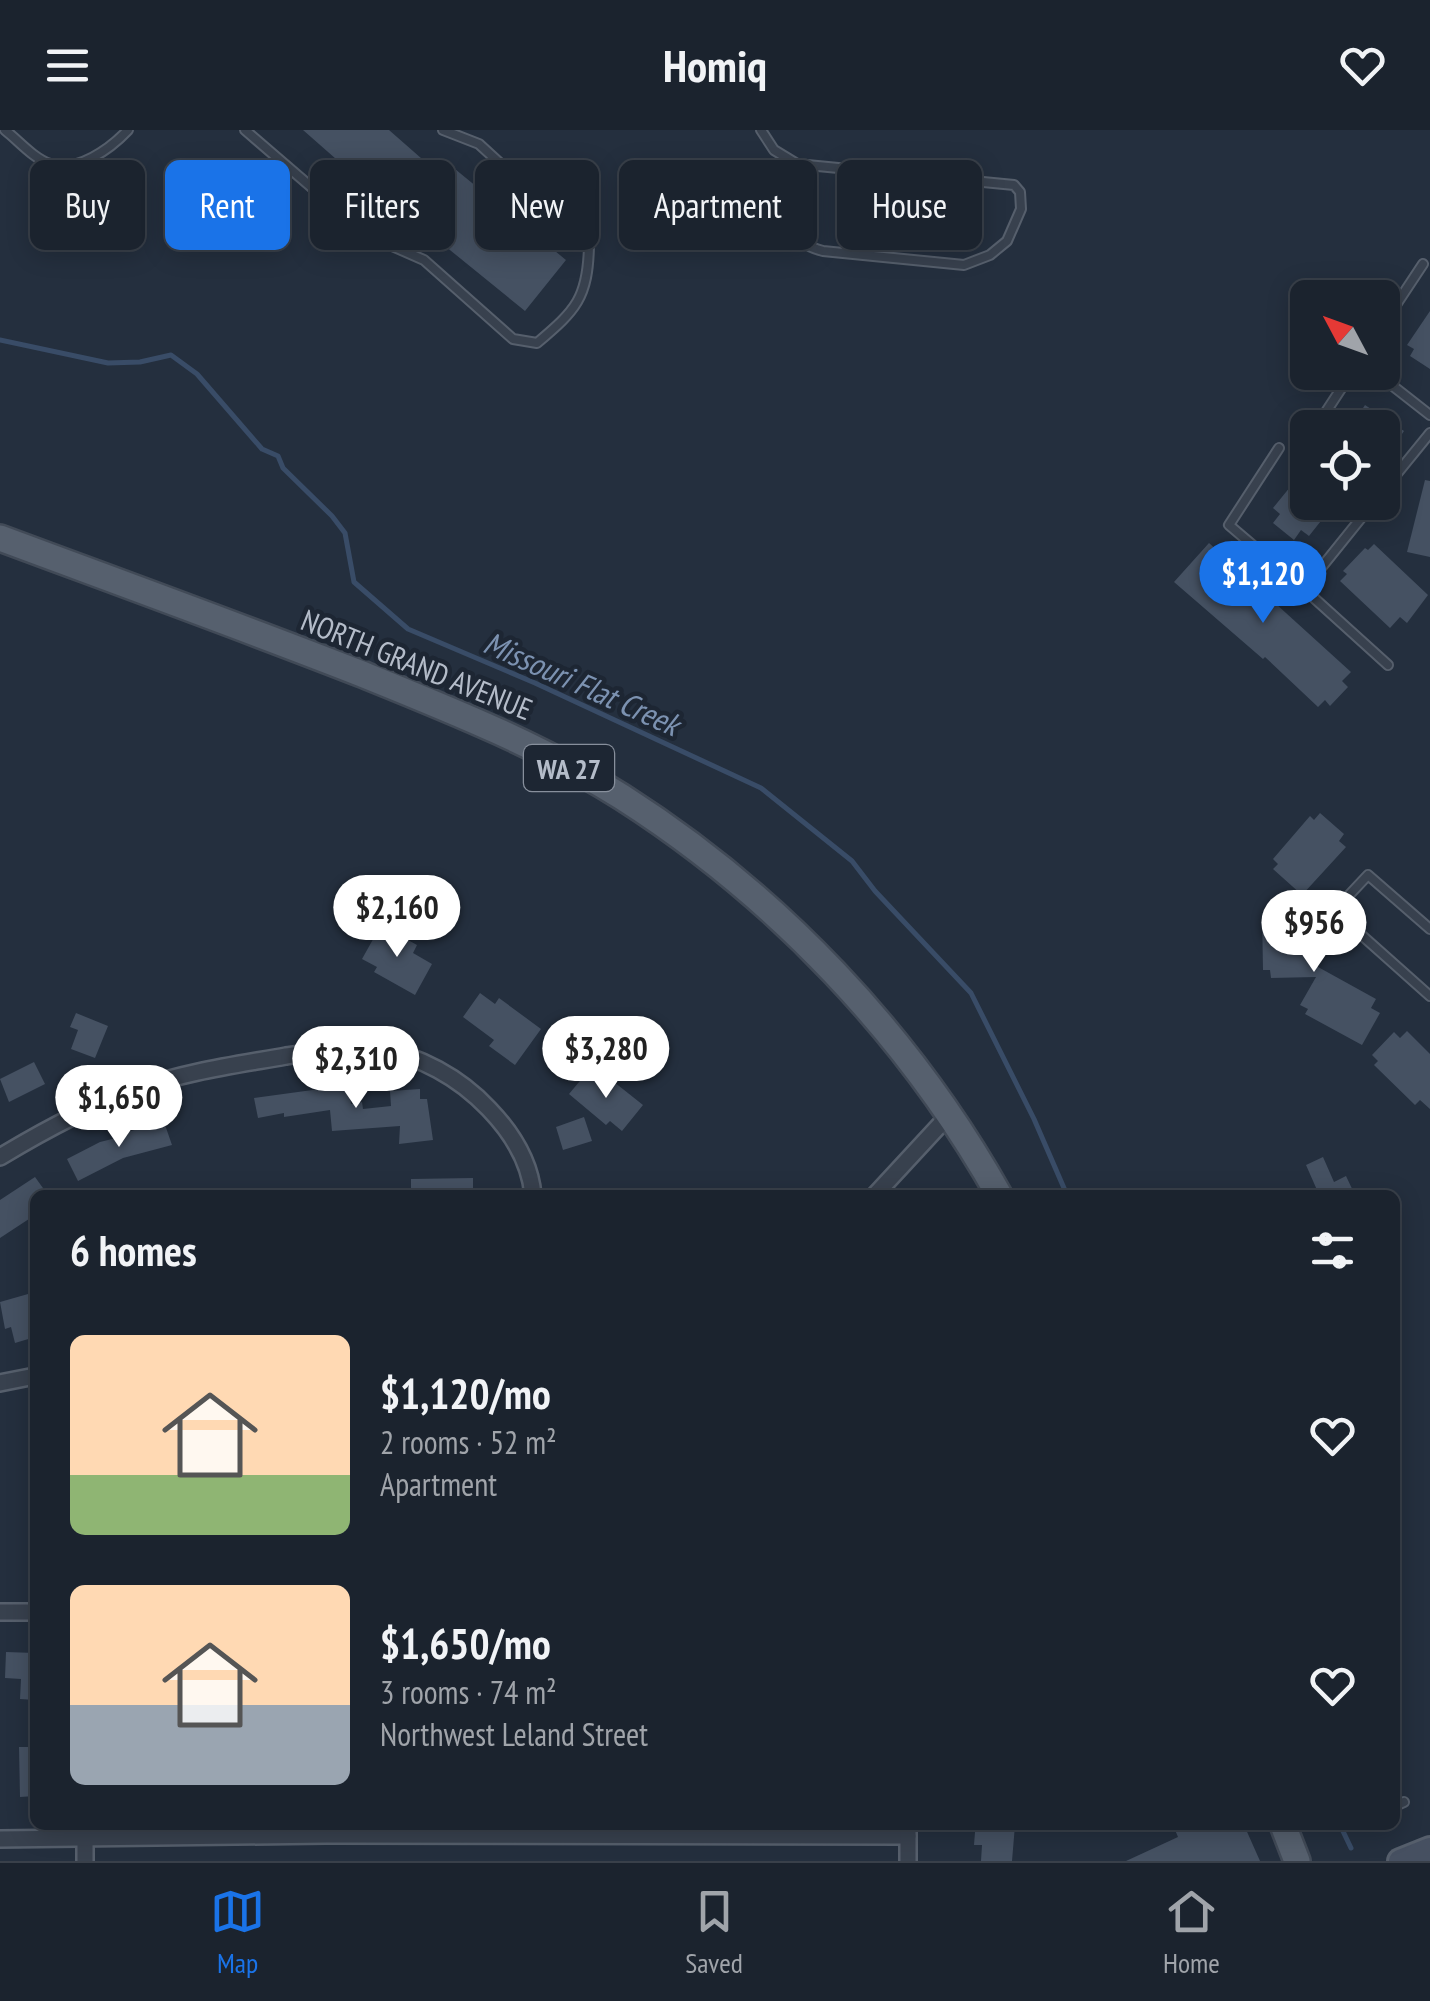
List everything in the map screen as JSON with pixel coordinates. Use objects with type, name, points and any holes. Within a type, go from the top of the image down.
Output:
[{"type":"main road","name":"NORTH GRAND AVENUE","points":[[0,538],[434,703],[533,748],[622,796],[709,859],[806,942],[869,1008],[949,1115],[996,1190]]},
{"type":"main road","points":[[1284,1830],[1297,1861]]},
{"type":"main road","points":[[1400,1861],[1430,1849]]},
{"type":"street","points":[[0,1157],[37,1134],[137,1089],[220,1067],[317,1051],[376,1048],[427,1063],[474,1093],[510,1131],[531,1177],[532,1190]]},
{"type":"street","points":[[881,1190],[949,1115]]},
{"type":"street","points":[[0,1383],[30,1377]]},
{"type":"street","points":[[0,1612],[30,1612]]},
{"type":"street","points":[[0,1839],[85,1832],[326,1835],[908,1830],[908,1861]]},
{"type":"street","points":[[85,1832],[85,1861]]},
{"type":"lane","points":[[5,130],[54,166],[88,160],[128,130]]},
{"type":"lane","points":[[246,130],[367,235],[424,260],[513,339],[538,343],[578,304],[588,270],[589,245],[478,144],[443,130]]},
{"type":"lane","points":[[760,130],[783,157],[797,164],[1014,185],[1020,192],[1022,209],[1007,242],[990,255],[964,264],[822,251],[810,248],[790,224],[787,208],[791,178],[783,157]]},
{"type":"lane","points":[[1400,299],[1423,264]]},
{"type":"lane","points":[[1399,390],[1430,414]]},
{"type":"lane","points":[[1400,470],[1430,433]]},
{"type":"lane","points":[[1279,448],[1229,525],[1388,665]]},
{"type":"lane","points":[[1304,589],[1360,520]]},
{"type":"lane","points":[[1430,929],[1368,876],[1336,912],[1430,996]]},
{"type":"building","points":[[303,130],[389,130],[423,160],[337,160]]},
{"type":"building","points":[[455,169],[475,185],[475,250],[554,250],[566,260],[525,311],[450,250],[455,250]]},
{"type":"building","points":[[1430,311],[1430,369],[1410,356],[1414,349],[1407,345]]},
{"type":"building","points":[[1425,480],[1430,481],[1430,557],[1407,552]]},
{"type":"building","points":[[1290,487],[1290,520],[1322,520],[1309,536],[1301,530],[1294,540],[1273,523],[1280,514],[1273,508]]},
{"type":"building","points":[[1209,543],[1351,672],[1342,681],[1348,687],[1330,706],[1325,700],[1318,707],[1265,657],[1174,582]]},
{"type":"building","points":[[1374,544],[1428,595],[1407,623],[1400,617],[1390,628],[1340,581],[1347,574],[1343,571]]},
{"type":"building","points":[[1320,813],[1344,834],[1339,841],[1346,847],[1302,895],[1273,869],[1278,864],[1273,859],[1310,816],[1314,820]]},
{"type":"building","points":[[1294,904],[1287,912],[1309,912],[1309,962],[1376,999],[1371,1008],[1380,1013],[1362,1045],[1305,1014],[1308,1009],[1300,1005],[1316,977],[1271,978],[1270,970],[1263,970],[1262,913],[1267,913],[1267,905]]},
{"type":"building","points":[[381,925],[417,945],[413,953],[432,964],[415,995],[374,972],[377,967],[362,959]]},
{"type":"building","points":[[480,993],[495,1004],[499,998],[541,1029],[515,1065],[489,1046],[494,1040],[463,1017]]},
{"type":"building","points":[[76,1013],[108,1026],[95,1058],[71,1049],[78,1030],[70,1027]]},
{"type":"building","points":[[1407,1031],[1430,1054],[1430,1109],[1420,1100],[1415,1105],[1374,1065],[1378,1061],[1372,1055],[1394,1032],[1400,1038]]},
{"type":"building","points":[[34,1062],[45,1084],[9,1102],[0,1079]]},
{"type":"building","points":[[589,1070],[604,1083],[609,1078],[643,1105],[622,1131],[610,1121],[606,1125],[569,1094]]},
{"type":"building","points":[[349,1085],[351,1104],[362,1102],[363,1109],[391,1106],[390,1091],[420,1089],[420,1099],[427,1099],[433,1140],[399,1144],[400,1126],[332,1131],[330,1110],[258,1118],[254,1098]]},
{"type":"building","points":[[584,1117],[592,1141],[563,1150],[556,1127]]},
{"type":"building","points":[[164,1122],[172,1145],[123,1158],[78,1181],[67,1159],[100,1142]]},
{"type":"building","points":[[1323,1157],[1334,1182],[1346,1176],[1353,1190],[1317,1190],[1306,1165]]},
{"type":"building","points":[[35,1177],[44,1190],[30,1190],[30,1218],[0,1238],[0,1200]]},
{"type":"building","points":[[473,1178],[473,1190],[411,1190],[411,1179]]},
{"type":"building","points":[[30,1293],[30,1338],[15,1343],[11,1327],[5,1329],[0,1302]]},
{"type":"building","points":[[6,1652],[30,1653],[30,1700],[20,1699],[21,1679],[5,1678]]},
{"type":"building","points":[[19,1747],[30,1747],[30,1796],[20,1797]]},
{"type":"building","points":[[1015,1830],[1012,1861],[981,1861],[982,1845],[974,1845],[975,1832]]},
{"type":"building","points":[[1175,1830],[1246,1830],[1260,1861],[1126,1861],[1178,1837]]},
{"type":"waterway","name":"Missouri Flat Creek","points":[[0,340],[108,363],[140,362],[171,355],[197,374],[262,449],[278,456],[283,468],[332,516],[345,533],[354,582],[408,629],[761,788],[852,861],[875,891],[971,993],[1065,1190]]},
{"type":"waterway","name":"Missouri Flat Creek","points":[[1342,1830],[1351,1848]]}]
